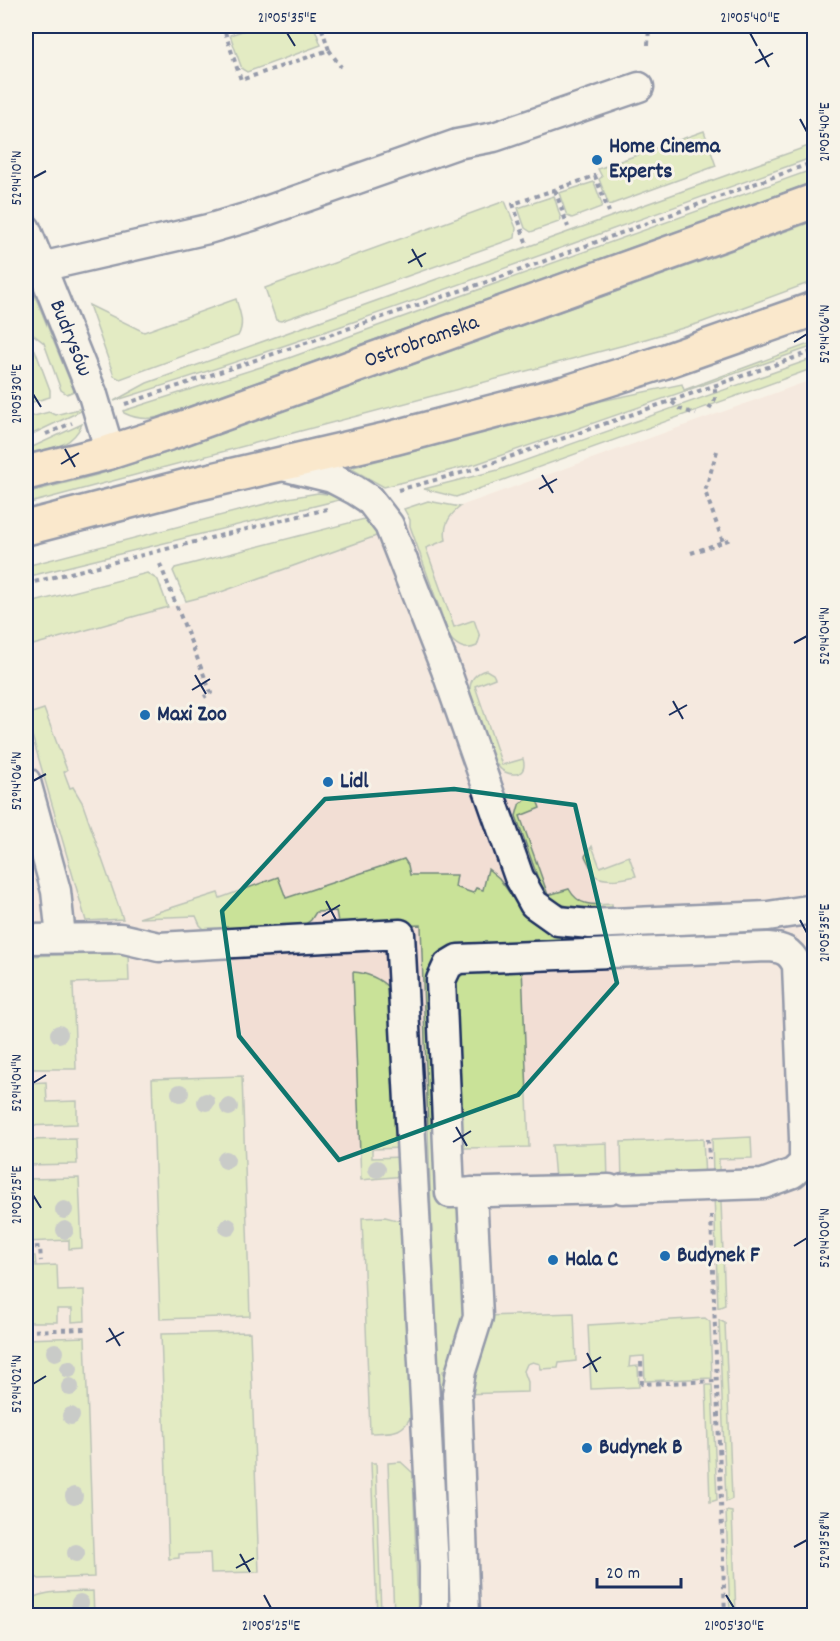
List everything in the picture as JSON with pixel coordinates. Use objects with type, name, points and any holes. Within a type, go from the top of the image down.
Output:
[{"type":"main road","name":"Ostrobramska","points":[[26,473],[110,452],[169,433],[814,201]]},
{"type":"main road","points":[[26,528],[393,438],[565,393],[682,356],[814,309]]},
{"type":"street","points":[[41,267],[208,229],[252,216],[457,144],[494,137],[639,87]]},
{"type":"street","name":"Budrysów","points":[[26,229],[98,411],[110,452]]},
{"type":"street","points":[[276,465],[332,478],[369,499],[389,525],[446,670],[519,877],[534,904],[558,921],[590,924],[768,916],[814,909]]},
{"type":"street","points":[[26,782],[56,891],[61,937]]},
{"type":"street","points":[[26,939],[120,938],[159,947],[400,934],[434,1567],[434,1616]]},
{"type":"street","points":[[768,947],[782,948],[791,954],[797,965],[804,1163],[793,1173],[763,1184],[710,1186],[450,1193],[441,980],[448,965],[458,959],[768,947]]},
{"type":"street","points":[[465,1616],[457,1394],[461,1371],[477,1317],[472,1192]]},
{"type":"path","points":[[215,26],[225,32],[242,80],[329,50]]},
{"type":"path","points":[[225,32],[242,26]]},
{"type":"path","points":[[321,26],[329,50],[341,67]]},
{"type":"path","points":[[648,45],[649,26]]},
{"type":"path","points":[[36,439],[98,411],[144,399],[501,277],[814,162]]},
{"type":"path","points":[[526,242],[513,204],[595,176],[609,212]]},
{"type":"path","points":[[555,190],[568,227]]},
{"type":"path","points":[[26,584],[369,499],[472,470],[814,351]]},
{"type":"path","points":[[709,409],[715,399],[715,386]]},
{"type":"path","points":[[671,402],[680,409],[696,414]]},
{"type":"path","points":[[717,451],[705,491],[723,542]]},
{"type":"path","points":[[691,553],[731,539]]},
{"type":"path","points":[[160,564],[211,693],[204,697]]},
{"type":"path","points":[[708,1139],[725,1616]]},
{"type":"path","points":[[26,1248],[40,1247],[41,1261]]},
{"type":"path","points":[[26,1331],[85,1329]]},
{"type":"path","points":[[641,1362],[642,1384],[717,1381]]},
{"type":"highlighted area","points":[[454,789],[575,805],[617,983],[518,1095],[339,1160],[239,1036],[222,911],[325,799]]},
{"type":"shaded area","points":[[814,379],[814,1615],[26,1616],[26,647],[221,592]]},
{"type":"green space","points":[[257,26],[314,26],[321,45],[247,72],[242,69],[230,35]]},
{"type":"green space","points":[[704,131],[716,166],[609,205],[599,179],[602,177],[598,169]]},
{"type":"green space","points":[[814,144],[814,157],[290,344],[114,401],[147,383]]},
{"type":"green space","points":[[814,169],[814,182],[159,417],[137,418],[123,411],[289,358]]},
{"type":"green space","points":[[594,182],[601,207],[572,218],[567,216],[559,193]]},
{"type":"green space","points":[[554,196],[561,219],[559,222],[531,232],[525,228],[518,208]]},
{"type":"green space","points":[[505,201],[516,228],[515,238],[281,321],[276,320],[265,288]]},
{"type":"green space","points":[[814,221],[814,281],[700,323],[26,504],[26,493],[97,475],[163,454]]},
{"type":"green space","points":[[26,274],[74,391],[67,394],[61,390],[44,343],[30,332],[26,320]]},
{"type":"green space","points":[[236,299],[241,322],[238,336],[120,379],[114,376],[89,305],[144,332]]},
{"type":"green space","points":[[814,342],[814,346],[476,464],[384,487],[350,468],[601,401],[682,384],[684,390]]},
{"type":"green space","points":[[28,347],[35,350],[50,390],[50,397],[26,404],[26,355]]},
{"type":"green space","points":[[814,358],[814,368],[456,497],[424,489],[498,470]]},
{"type":"green space","points":[[83,408],[26,437],[26,418],[49,412],[55,415]]},
{"type":"green space","points":[[82,424],[66,443],[26,454],[26,450]]},
{"type":"green space","points":[[318,493],[343,499],[26,577],[26,566],[288,498]]},
{"type":"green space","points":[[428,501],[460,507],[447,522],[446,540],[426,548],[454,627],[474,620],[480,637],[477,646],[462,647],[450,638],[410,526],[410,520],[404,509]]},
{"type":"green space","points":[[368,518],[379,535],[221,592],[186,601],[173,571],[175,568]]},
{"type":"green space","points":[[147,573],[158,580],[168,607],[26,647],[26,604]]},
{"type":"green space","points":[[486,670],[495,678],[475,686],[502,765],[523,759],[523,770],[520,773],[506,772],[493,759],[470,693],[473,678]]},
{"type":"green space","points":[[44,709],[67,770],[64,772],[70,788],[73,787],[82,802],[123,919],[86,921],[26,715]]},
{"type":"green space","points":[[527,798],[536,800],[540,808],[520,816],[548,895],[569,889],[582,902],[612,904],[612,907],[583,908],[565,905],[549,897],[542,890],[516,816],[519,805]]},
{"type":"green space","points":[[592,846],[600,867],[629,856],[636,876],[610,879],[595,876],[585,856]]},
{"type":"green space","points":[[404,859],[410,875],[457,875],[455,887],[473,893],[476,888],[483,890],[488,869],[499,878],[526,916],[594,936],[595,944],[791,936],[790,940],[448,957],[458,1199],[471,1317],[456,1370],[443,1371],[458,1615],[445,1615],[421,925],[364,927],[349,922],[338,922],[336,911],[316,912],[304,925],[207,932],[200,925],[196,916],[139,918],[218,893],[220,898],[278,877],[286,898]]},
{"type":"green space","points":[[128,953],[129,981],[73,983],[76,1069],[26,1069],[26,956]]},
{"type":"green space","points":[[522,966],[529,1147],[461,1148],[451,971]]},
{"type":"green space","points":[[353,972],[373,977],[389,988],[403,1148],[372,1149],[372,1158],[403,1157],[404,1176],[361,1180]]},
{"type":"green space","points":[[242,1076],[250,1316],[160,1319],[152,1079]]},
{"type":"green space","points":[[46,1082],[47,1102],[77,1101],[77,1124],[26,1126],[26,1083]]},
{"type":"green space","points":[[751,1137],[752,1158],[719,1159],[719,1169],[716,1176],[713,1176],[712,1139]]},
{"type":"green space","points":[[76,1139],[77,1164],[26,1165],[26,1140]]},
{"type":"green space","points":[[703,1139],[705,1179],[622,1183],[621,1142]]},
{"type":"green space","points":[[607,1143],[608,1184],[555,1179],[552,1145]]},
{"type":"green space","points":[[79,1178],[82,1248],[69,1249],[69,1240],[26,1242],[26,1179]]},
{"type":"green space","points":[[714,1193],[721,1202],[725,1305],[718,1308]]},
{"type":"green space","points":[[385,1217],[405,1222],[412,1414],[405,1426],[396,1431],[370,1433],[362,1218]]},
{"type":"green space","points":[[28,1256],[35,1256],[36,1266],[57,1265],[58,1291],[84,1290],[85,1321],[72,1322],[72,1309],[57,1309],[57,1322],[26,1322]]},
{"type":"green space","points":[[574,1313],[576,1361],[559,1363],[558,1368],[541,1369],[540,1364],[533,1362],[527,1364],[524,1371],[528,1382],[528,1392],[464,1394],[483,1316]]},
{"type":"green space","points":[[705,1318],[710,1322],[712,1378],[645,1381],[644,1356],[630,1357],[629,1367],[638,1366],[639,1387],[591,1389],[588,1325]]},
{"type":"green space","points":[[719,1320],[725,1323],[732,1499],[726,1502]]},
{"type":"green space","points":[[250,1332],[259,1572],[211,1573],[210,1553],[179,1554],[179,1558],[169,1559],[161,1334]]},
{"type":"green space","points":[[85,1337],[94,1577],[39,1579],[26,1570],[26,1339]]},
{"type":"green space","points":[[706,1385],[712,1385],[717,1500],[710,1502]]},
{"type":"green space","points":[[401,1462],[413,1473],[418,1615],[394,1615],[388,1463]]},
{"type":"green space","points":[[371,1463],[376,1463],[381,1615],[377,1615]]},
{"type":"green space","points":[[726,1511],[732,1512],[736,1615],[730,1615]]},
{"type":"green space","points":[[93,1591],[94,1615],[26,1615],[29,1600],[36,1596],[55,1592]]},
{"type":"place","name":"Home Cinema Experts","points":[[597,160]]},
{"type":"place","name":"Maxi Zoo","points":[[145,715]]},
{"type":"place","name":"Lidl","points":[[328,782]]},
{"type":"place","name":"Budynek F","points":[[665,1256]]},
{"type":"place","name":"Hala C","points":[[553,1260]]},
{"type":"place","name":"Budynek B","points":[[587,1448]]}]
